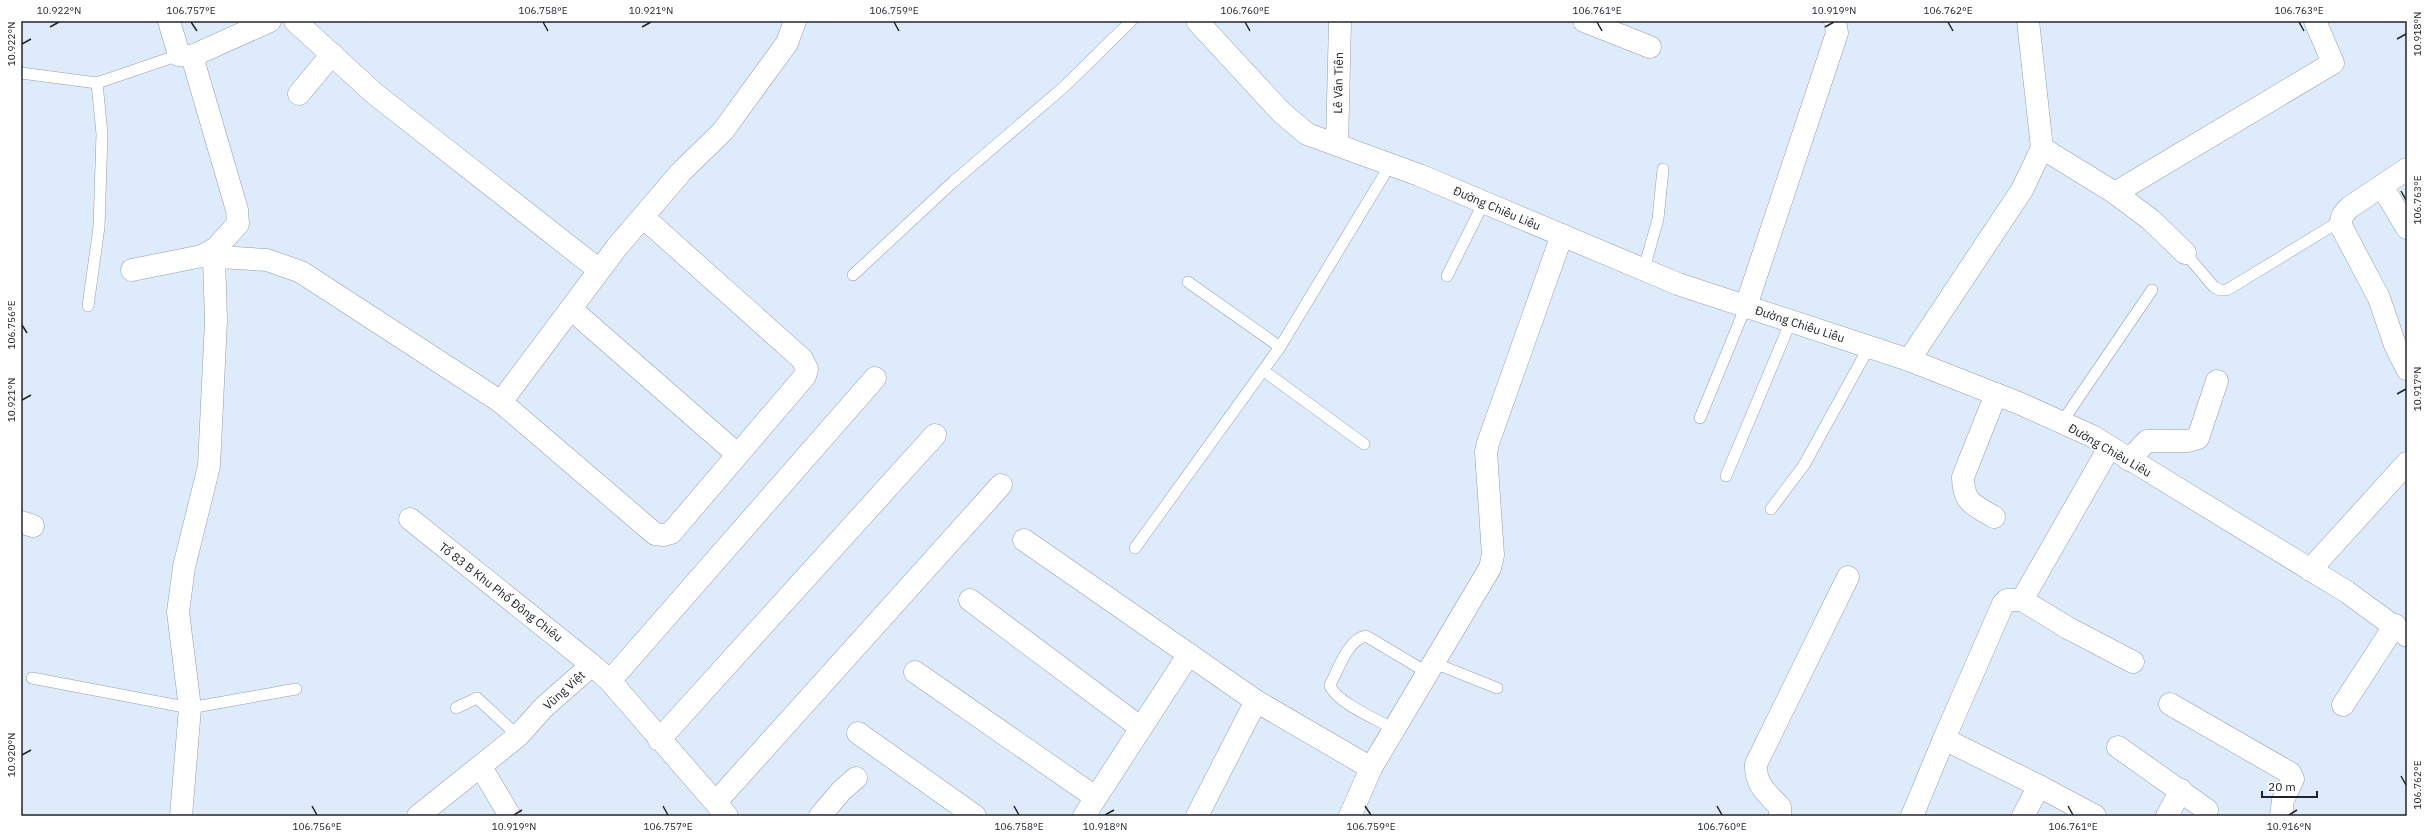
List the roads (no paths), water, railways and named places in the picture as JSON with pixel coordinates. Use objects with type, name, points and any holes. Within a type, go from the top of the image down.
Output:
[{"type":"street","points":[[169,21],[186,56],[237,210],[238,224],[208,256]]},
{"type":"street","points":[[186,56],[270,21]]},
{"type":"street","points":[[295,21],[375,94],[599,270]]},
{"type":"street","points":[[501,402],[599,270],[680,172],[723,131],[787,43],[795,21]]},
{"type":"street","name":"Đường Chiêu Liêu","points":[[1196,21],[1281,112],[1307,134],[1484,202],[1678,284],[1909,360],[2062,422],[2110,448],[2310,570],[2401,630]]},
{"type":"street","name":"Lê Văn Tiên","points":[[1337,145],[1340,21]]},
{"type":"street","points":[[1584,21],[1618,27],[1650,47]]},
{"type":"street","points":[[1746,306],[1837,34],[1835,21]]},
{"type":"street","points":[[1909,360],[2022,190],[2042,148],[2028,21]]},
{"type":"street","points":[[2115,193],[2333,64],[2315,21]]},
{"type":"street","points":[[299,94],[332,54]]},
{"type":"street","points":[[2042,148],[2115,193],[2151,220],[2185,253]]},
{"type":"street","points":[[2407,170],[2350,207],[2343,213],[2340,221],[2342,228],[2379,298],[2395,345],[2407,369]]},
{"type":"street","points":[[2382,186],[2407,228]]},
{"type":"street","points":[[132,270],[208,256],[267,260],[301,272],[501,402],[655,534],[664,535],[671,533],[805,376],[807,369],[802,359],[643,217]]},
{"type":"street","points":[[1350,816],[1371,768],[1490,568],[1492,555],[1486,452],[1562,235]]},
{"type":"street","points":[[181,816],[190,708],[178,612],[184,567],[209,466],[216,321],[208,256]]},
{"type":"street","points":[[571,308],[737,454]]},
{"type":"street","points":[[610,681],[875,378]]},
{"type":"street","points":[[2129,460],[2147,441],[2188,441],[2198,438],[2217,381]]},
{"type":"street","points":[[1994,517],[1969,502],[1963,491],[1963,477],[1996,394]]},
{"type":"street","points":[[659,740],[935,435]]},
{"type":"street","points":[[2022,600],[2110,448]]},
{"type":"street","points":[[2310,570],[2407,463]]},
{"type":"street","points":[[722,809],[1000,485]]},
{"type":"street","name":"Tổ 83 B Khu Phố Đông Chiêu","points":[[410,519],[592,665]]},
{"type":"street","points":[[1024,540],[1256,701],[1371,768]]},
{"type":"street","points":[[1780,816],[1780,807],[1764,791],[1757,779],[1756,764],[1848,577]]},
{"type":"street","points":[[970,600],[1141,728]]},
{"type":"street","points":[[1912,816],[2003,604],[2007,600],[2022,600],[2068,628],[2133,662]]},
{"type":"street","points":[[2343,705],[2401,630]]},
{"type":"street","points":[[1084,816],[1094,797],[1141,728],[1188,654]]},
{"type":"street","name":"Vũng Việt","points":[[418,816],[518,736],[544,707],[592,665],[610,681],[659,740],[722,809]]},
{"type":"street","points":[[915,672],[1094,797]]},
{"type":"street","points":[[1197,816],[1256,701]]},
{"type":"street","points":[[2170,704],[2290,773],[2293,779],[2283,800],[2281,816]]},
{"type":"street","points":[[858,733],[975,816]]},
{"type":"street","points":[[1944,739],[2039,786],[2095,816]]},
{"type":"street","points":[[2118,747],[2181,790],[2207,810]]},
{"type":"street","points":[[481,767],[510,816]]},
{"type":"street","points":[[820,816],[842,790],[856,778]]},
{"type":"street","points":[[2023,816],[2039,786]]},
{"type":"street","points":[[2167,816],[2181,790]]},
{"type":"lane","points":[[853,275],[953,182],[1065,86],[1131,21]]},
{"type":"lane","points":[[21,73],[97,83],[186,56]]},
{"type":"lane","points":[[88,306],[99,219],[102,134],[97,83]]},
{"type":"lane","points":[[1135,548],[1280,347],[1390,165]]},
{"type":"lane","points":[[1644,269],[1658,219],[1662,169]]},
{"type":"lane","points":[[1447,276],[1484,202]]},
{"type":"lane","points":[[2185,253],[2214,287],[2220,290],[2227,290],[2340,221]]},
{"type":"lane","points":[[1188,282],[1280,347]]},
{"type":"lane","points":[[2062,422],[2152,290]]},
{"type":"lane","points":[[1700,418],[1746,306]]},
{"type":"lane","points":[[1726,476],[1791,321]]},
{"type":"lane","points":[[1771,509],[1804,465],[1869,347]]},
{"type":"lane","points":[[1264,371],[1364,444]]},
{"type":"lane","points":[[1394,729],[1339,698],[1330,685],[1352,645],[1361,637],[1366,636],[1431,668],[1497,688]]},
{"type":"lane","points":[[32,678],[190,708],[296,689]]},
{"type":"lane","points":[[456,708],[477,698],[518,736]]}]
